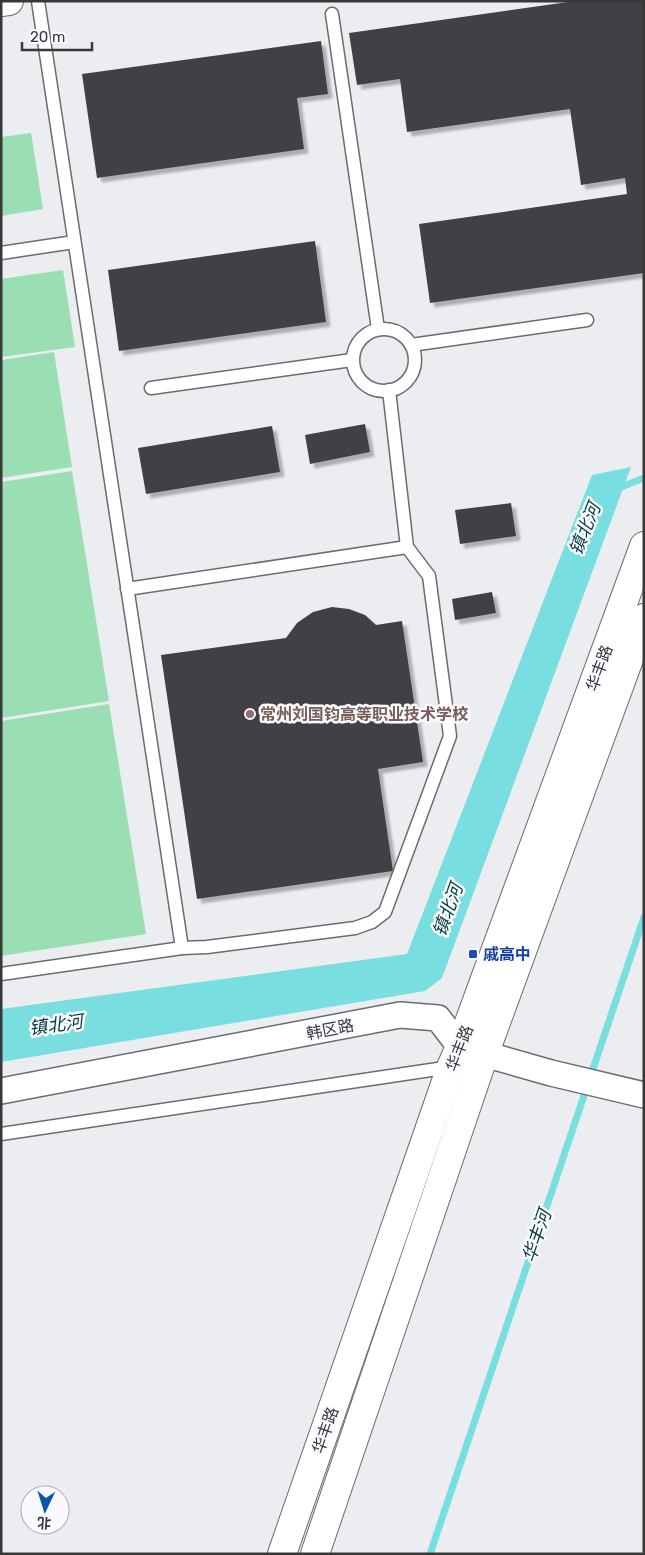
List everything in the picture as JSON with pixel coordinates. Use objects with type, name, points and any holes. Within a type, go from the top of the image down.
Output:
[{"type":"street","points":[[1,2],[9,1]]},
{"type":"street","name":"华丰路","points":[[282,1554],[465,1056],[644,546]]},
{"type":"street","name":"华丰路","points":[[315,1554],[465,1056],[644,618]]},
{"type":"street","name":"韩区路","points":[[1,1091],[400,1015],[438,1018],[465,1056]]},
{"type":"street","points":[[465,1056],[551,1073],[644,1095]]},
{"type":"lane","points":[[38,1],[182,948]]},
{"type":"lane","points":[[332,14],[378,329]]},
{"type":"lane","points":[[1,253],[74,242]]},
{"type":"lane","points":[[412,345],[587,320]]},
{"type":"lane","points":[[378,329],[398,331],[412,345],[415,364],[412,374],[398,387],[389,390],[378,390],[368,387],[360,380],[354,370],[352,360],[354,349],[368,332],[378,329]]},
{"type":"lane","points":[[151,388],[352,360]]},
{"type":"lane","points":[[1,974],[182,948],[207,947],[355,928],[372,922],[386,912],[450,736],[429,576],[407,547],[389,390]]},
{"type":"lane","points":[[127,590],[407,547]]},
{"type":"lane","points":[[1,1134],[465,1056]]},
{"type":"green space","points":[[31,133],[43,209],[1,216],[1,137]]},
{"type":"green space","points":[[63,270],[75,347],[1,357],[1,279]]},
{"type":"green space","points":[[54,352],[72,467],[1,478],[1,360]]},
{"type":"green space","points":[[72,471],[109,701],[1,718],[1,482]]},
{"type":"green space","points":[[109,704],[146,934],[1,956],[1,721]]},
{"type":"water","points":[[631,467],[442,978],[425,991],[1,1062],[1,1009],[407,954],[592,475]]},
{"type":"building","points":[[575,1],[644,1],[644,273],[430,303],[419,224],[627,194],[625,178],[581,185],[570,109],[407,132],[400,79],[357,85],[349,33]]},
{"type":"building","points":[[321,41],[328,94],[297,98],[304,149],[97,178],[82,74]]},
{"type":"building","points":[[315,241],[326,322],[119,351],[108,270]]},
{"type":"building","points":[[365,424],[370,452],[310,464],[305,435]]},
{"type":"building","points":[[272,426],[280,472],[146,494],[138,448]]},
{"type":"building","points":[[511,503],[516,536],[460,544],[455,510]]},
{"type":"building","points":[[492,592],[496,613],[455,620],[452,599]]},
{"type":"building","points":[[332,607],[349,609],[365,615],[376,625],[402,621],[423,762],[378,769],[393,871],[197,899],[161,655],[286,638],[297,623],[313,612]]},
{"type":"waterway","name":"镇北河","points":[[616,489],[644,478]]},
{"type":"waterway","name":"华丰河","points":[[430,1554],[644,917]]},
{"type":"place","name":"常州刘国钧高等职业技术学校","points":[[250,714]]},
{"type":"place","name":"戚高中","points":[[473,954]]}]
